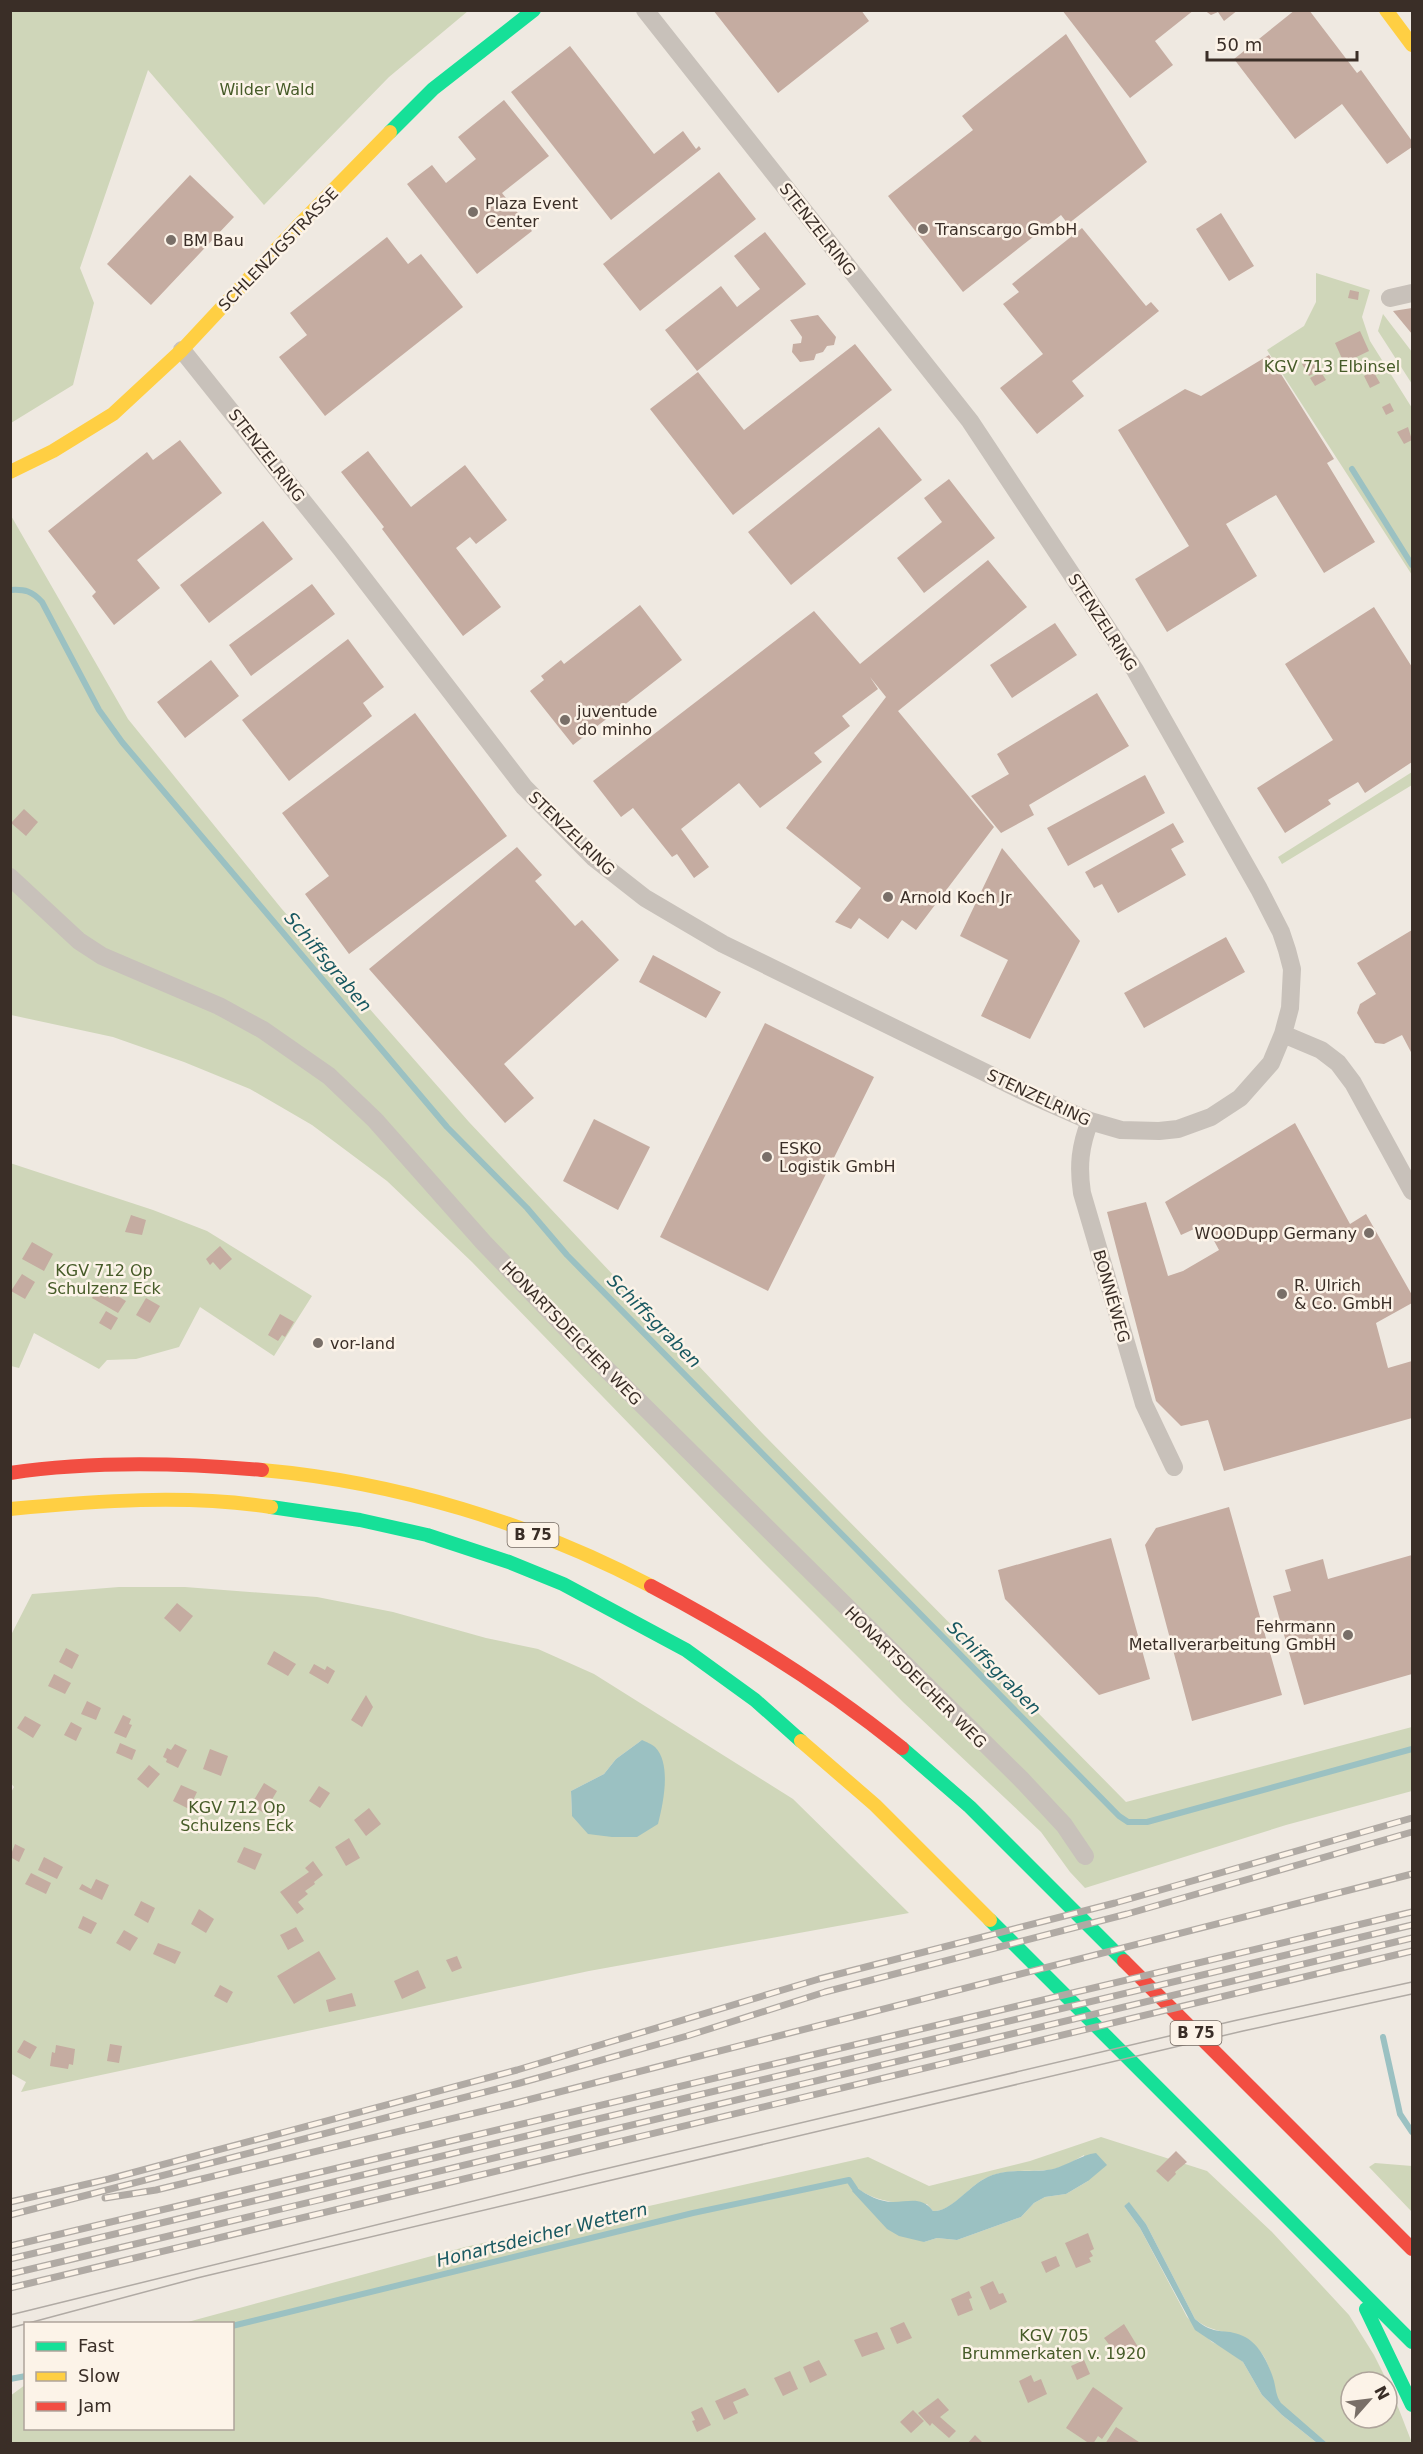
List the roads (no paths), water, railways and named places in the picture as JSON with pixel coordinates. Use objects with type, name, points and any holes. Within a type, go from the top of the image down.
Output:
[{"type":"main road","name":"SCHLENZIGSTRASSE","points":[[10,472],[53,451],[112,414],[182,350],[297,227],[433,89],[534,10]]},
{"type":"main road","points":[[1386,10],[1413,45]]},
{"type":"main road","name":"B 75","points":[[10,1473],[81,1466],[204,1465],[281,1472],[375,1486],[461,1508],[538,1536],[638,1578],[716,1619],[813,1679],[892,1739],[980,1817],[1413,2249]]},
{"type":"main road","name":"B 75","points":[[10,1509],[89,1502],[226,1500],[360,1520],[426,1535],[509,1562],[563,1584],[686,1650],[755,1700],[875,1805],[1413,2342]]},
{"type":"main road","name":"B 75","points":[[1353,2283],[1413,2405]]},
{"type":"street","name":"STENZELRING","points":[[182,350],[341,549],[524,787],[594,858],[654,904],[693,928],[972,1066],[1090,1121],[1121,1130],[1178,1129],[1211,1117],[1251,1089],[1271,1063],[1283,1034],[1290,1008],[1292,977],[1281,932],[1220,818],[1135,670],[969,421],[645,10]]},
{"type":"street","points":[[1390,298],[1413,293]]},
{"type":"street","name":"HONARTSDEICHER WEG","points":[[10,877],[79,940],[97,953],[113,962],[209,1002],[263,1030],[348,1092],[403,1150],[484,1243],[715,1479],[1021,1779],[1071,1833],[1085,1856]]},
{"type":"street","points":[[1283,1034],[1321,1050],[1338,1063],[1353,1083],[1413,1191]]},
{"type":"street","name":"BONNÉWEG","points":[[1090,1121],[1079,1155],[1078,1169],[1082,1193],[1144,1404],[1174,1467]]},
{"type":"water","points":[[642,1740],[655,1747],[663,1763],[665,1784],[658,1824],[637,1837],[588,1834],[572,1816],[571,1791],[604,1774],[616,1759]]},
{"type":"water","points":[[1096,2153],[1107,2165],[1088,2181],[1066,2194],[1045,2197],[1034,2203],[1021,2217],[957,2240],[937,2238],[924,2242],[899,2236],[887,2229],[852,2191],[857,2188],[874,2198],[888,2202],[920,2202],[929,2206],[933,2211],[946,2208],[978,2182],[993,2175],[1010,2171],[1053,2169]]},
{"type":"water","points":[[1129,2202],[1146,2224],[1195,2319],[1208,2328],[1236,2333],[1249,2339],[1263,2355],[1281,2403],[1327,2443],[1317,2443],[1282,2415],[1262,2395],[1243,2362],[1195,2330],[1140,2228],[1124,2206]]},
{"type":"waterway","name":"Schiffsgraben","points":[[1352,469],[1412,565]]},
{"type":"waterway","name":"Schiffsgraben","points":[[10,590],[28,592],[42,602],[99,710],[122,742],[447,1127],[527,1208],[567,1255],[1119,1816],[1128,1822],[1147,1822],[1412,1749]]},
{"type":"waterway","points":[[1383,2037],[1400,2114],[1412,2132]]},
{"type":"waterway","name":"Honartsdeicher Wettern","points":[[234,2326],[693,2213],[849,2180],[855,2189]]},
{"type":"waterway","name":"Honartsdeicher Wettern","points":[[10,2379],[24,2376]]},
{"type":"tram line","points":[[10,2315],[579,2175],[1233,2021],[1412,1982]]},
{"type":"tram line","points":[[32,2322],[197,2278],[1243,2031],[1412,1994]]},
{"type":"tram line","points":[[10,2328],[24,2324]]},
{"type":"railway","points":[[10,2202],[109,2179],[517,2070],[819,1979],[1115,1903],[1412,1818]]},
{"type":"railway","points":[[10,2215],[520,2083],[687,2036],[825,1992],[1127,1914],[1412,1832]]},
{"type":"railway","points":[[105,2198],[156,2190],[512,2104],[1412,1874]]},
{"type":"railway","points":[[10,2246],[1412,1912]]},
{"type":"railway","points":[[10,2259],[1412,1925]]},
{"type":"railway","points":[[10,2274],[1412,1938]]},
{"type":"railway","points":[[10,2288],[1412,1951]]},
{"type":"place","name":"Plaza Event Center","points":[[473,212]]},
{"type":"place","name":"Transcargo GmbH","points":[[923,229]]},
{"type":"place","name":"BM Bau","points":[[171,240]]},
{"type":"place","name":"juventude do minho","points":[[565,720]]},
{"type":"place","name":"Arnold Koch Jr","points":[[888,897]]},
{"type":"place","name":"ESKO Logistik GmbH","points":[[767,1157]]},
{"type":"place","name":"WOODupp Germany","points":[[1369,1233]]},
{"type":"place","name":"R. Ulrich & Co. GmbH","points":[[1282,1294]]},
{"type":"place","name":"vor-land","points":[[318,1343]]},
{"type":"place","name":"Fehrmann Metallverarbeitung GmbH","points":[[1348,1635]]},
{"type":"park label","name":"Wilder Wald","points":[[267,89]]},
{"type":"park label","name":"KGV 713 Elbinsel","points":[[1332,366]]},
{"type":"park label","name":"KGV 712 Op Schulzenz Eck","points":[[104,1279]]},
{"type":"park label","name":"KGV 712 Op Schulzens Eck","points":[[237,1816]]},
{"type":"park label","name":"KGV 705 Brummerkaten v. 1920","points":[[1054,2344]]}]
